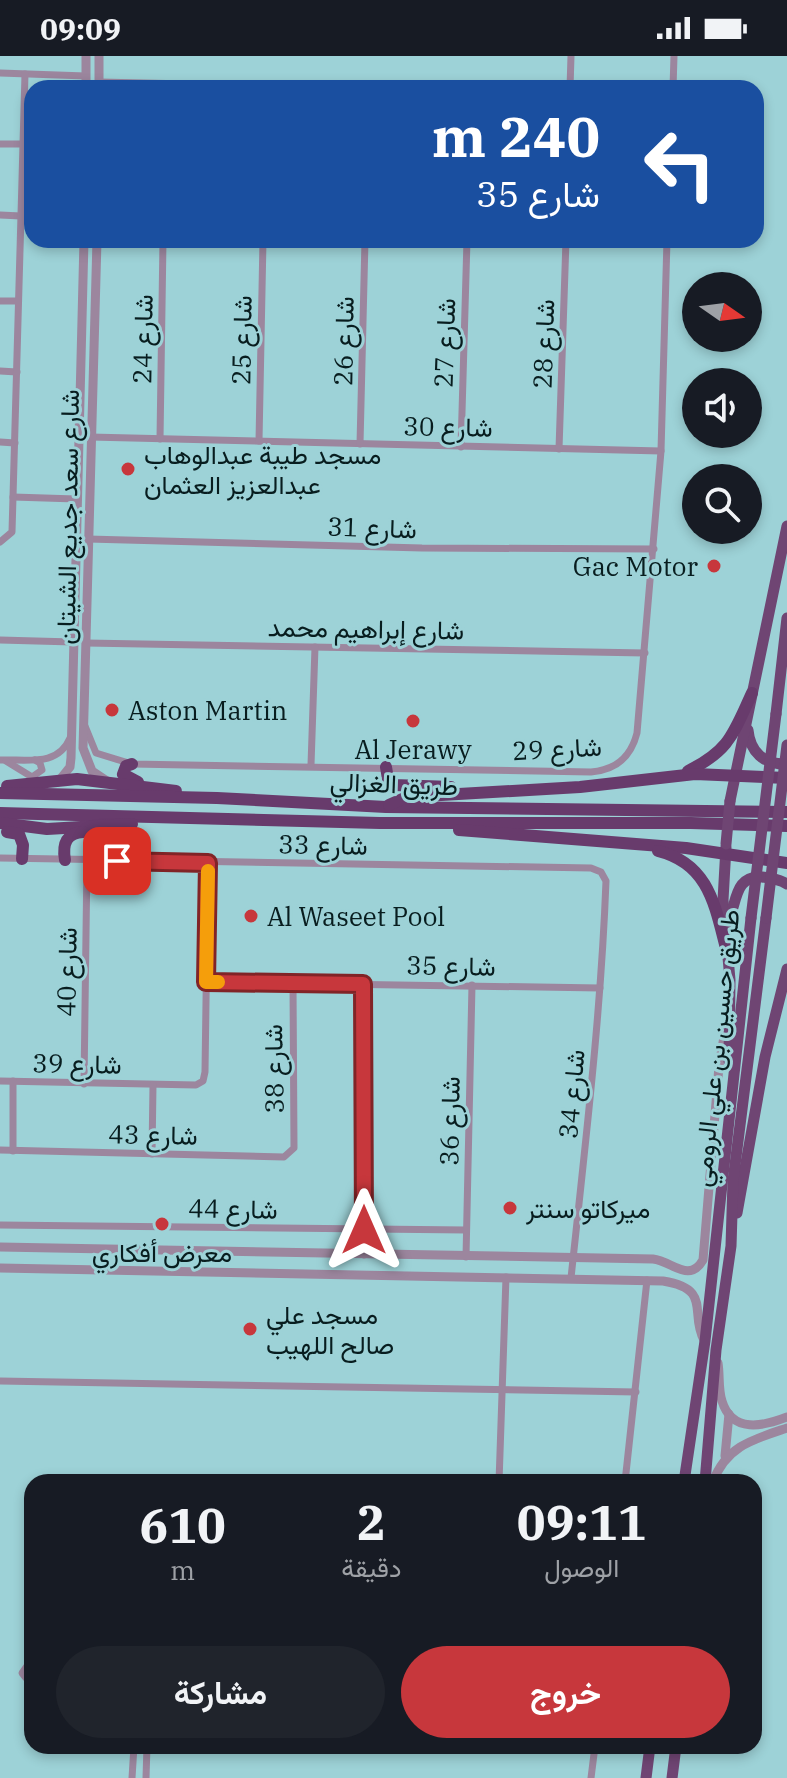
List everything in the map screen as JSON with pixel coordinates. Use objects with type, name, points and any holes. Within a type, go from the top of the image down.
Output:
[{"type":"highway","points":[[728,1138],[730,1008],[725,924],[730,801],[787,526]]},
{"type":"highway","name":"طريق حسين بن علي الرومي","points":[[685,1474],[705,1341],[787,618]]},
{"type":"highway","points":[[752,693],[747,730],[751,746],[766,761],[787,764]]},
{"type":"highway","points":[[680,775],[709,761],[724,747],[735,732],[752,693]]},
{"type":"highway","name":"طريق حسين بن علي الرومي","points":[[706,1474],[716,1350],[731,1246],[733,1181],[787,745]]},
{"type":"highway","points":[[132,764],[123,770],[125,776],[152,787]]},
{"type":"highway","points":[[386,767],[388,779],[398,786],[486,792]]},
{"type":"highway","points":[[386,807],[407,797],[580,787],[680,775],[787,778]]},
{"type":"highway","points":[[0,786],[77,779],[217,798]]},
{"type":"highway","name":"طريق الغزالي","points":[[0,793],[217,798],[386,807],[787,812]]},
{"type":"highway","name":"طريق الغزالي","points":[[0,813],[380,823],[787,826]]},
{"type":"highway","points":[[0,823],[47,829],[181,818]]},
{"type":"highway","points":[[380,823],[611,843],[726,849],[787,863]]},
{"type":"highway","points":[[65,860],[66,841],[72,833],[118,825]]},
{"type":"highway","points":[[0,830],[19,834],[23,845],[22,859]]},
{"type":"highway","points":[[611,843],[671,855],[694,867],[710,895],[727,952]]},
{"type":"highway","points":[[725,924],[730,919],[737,891],[748,880],[760,877],[778,879],[787,884]]},
{"type":"highway","points":[[731,1246],[765,1057],[787,969]]},
{"type":"highway","points":[[646,1778],[649,1754]]},
{"type":"highway","points":[[672,1778],[675,1754]]},
{"type":"street","points":[[86,56],[86,80]]},
{"type":"street","points":[[99,56],[99,80]]},
{"type":"street","points":[[570,80],[571,56]]},
{"type":"street","points":[[673,80],[674,56]]},
{"type":"street","points":[[0,73],[86,76]]},
{"type":"street","points":[[25,74],[25,80]]},
{"type":"street","points":[[0,542],[12,532],[24,109]]},
{"type":"street","points":[[0,144],[23,144]]},
{"type":"street","points":[[0,215],[21,216]]},
{"type":"street","name":"شارع سعد جديع الشيتان","points":[[58,782],[70,767],[72,732],[84,248]]},
{"type":"street","name":"شارع سعد جديع الشيتان","points":[[97,248],[84,724],[85,758],[92,771],[110,783]]},
{"type":"street","name":"شارع 24","points":[[160,439],[163,248]]},
{"type":"street","name":"شارع 25","points":[[259,441],[263,248]]},
{"type":"street","name":"شارع 26","points":[[360,444],[365,248]]},
{"type":"street","name":"شارع 27","points":[[461,447],[467,248]]},
{"type":"street","name":"شارع 28","points":[[559,449],[566,248]]},
{"type":"street","name":"شارع 29","points":[[84,724],[96,753],[132,764],[576,772],[612,768],[629,753],[634,743],[645,653],[661,451],[667,248]]},
{"type":"street","points":[[84,252],[90,256],[97,252]]},
{"type":"street","points":[[83,274],[90,269],[96,275]]},
{"type":"street","points":[[0,301],[18,301]]},
{"type":"street","points":[[0,371],[17,372]]},
{"type":"street","name":"شارع 30","points":[[90,437],[661,451]]},
{"type":"street","points":[[0,442],[15,443]]},
{"type":"street","points":[[13,497],[76,499]]},
{"type":"street","name":"شارع 31","points":[[88,539],[422,548],[654,549]]},
{"type":"street","points":[[0,640],[73,642]]},
{"type":"street","name":"شارع إبراهيم محمد","points":[[86,643],[645,653]]},
{"type":"street","points":[[311,765],[315,647]]},
{"type":"street","points":[[73,658],[78,665],[86,659]]},
{"type":"street","points":[[72,688],[78,683],[85,690]]},
{"type":"street","points":[[2,760],[50,759],[60,754],[72,732]]},
{"type":"street","points":[[2,760],[32,777],[42,770],[35,760]]},
{"type":"street","name":"شارع 33","points":[[0,858],[591,868],[601,872],[606,881],[604,913]]},
{"type":"street","name":"شارع 40","points":[[84,1084],[87,860]]},
{"type":"street","name":"شارع 39","points":[[0,1081],[196,1085],[203,1081],[208,863]]},
{"type":"street","name":"شارع 34","points":[[571,1278],[585,1165],[604,913]]},
{"type":"street","name":"شارع 35","points":[[206,982],[600,988]]},
{"type":"street","name":"شارع 38","points":[[291,1153],[294,1148],[293,983]]},
{"type":"street","points":[[363,984],[364,1255]]},
{"type":"street","name":"شارع 36","points":[[466,1257],[472,985]]},
{"type":"street","points":[[0,1247],[661,1259],[672,1266],[691,1271],[703,1260],[719,1066],[730,1008]]},
{"type":"street","points":[[13,1081],[13,1151]]},
{"type":"street","name":"شارع 39","points":[[152,1154],[153,1085]]},
{"type":"street","name":"شارع 43","points":[[0,1150],[284,1157],[291,1153]]},
{"type":"street","name":"شارع 44","points":[[0,1225],[466,1230]]},
{"type":"street","points":[[5,1268],[15,1267],[19,1258],[12,1247]]},
{"type":"street","points":[[295,1274],[289,1259],[297,1253]]},
{"type":"street","points":[[615,1279],[608,1268],[616,1258]]},
{"type":"street","points":[[663,1281],[671,1274],[672,1266]]},
{"type":"street","points":[[5,1268],[663,1281],[679,1285],[694,1298],[705,1341]]},
{"type":"street","points":[[499,1474],[506,1277]]},
{"type":"street","points":[[626,1474],[647,1280]]},
{"type":"street","points":[[716,1350],[722,1400],[729,1414],[746,1425],[787,1428]]},
{"type":"street","points":[[0,1381],[636,1392]]},
{"type":"street","points":[[717,1474],[724,1459],[729,1414]]},
{"type":"street","points":[[724,1459],[743,1443],[787,1417]]},
{"type":"street","points":[[132,1778],[134,1754]]},
{"type":"street","points":[[146,1778],[147,1754]]},
{"type":"street","points":[[591,1778],[594,1754]]},
{"type":"slow traffic","points":[[208,871],[206,982],[218,982]]},
{"type":"place","name":"مسجد طيبة عبدالوهاب عبدالعزيز العثمان","points":[[128,469]]},
{"type":"place","name":"Gac Motor","points":[[714,566]]},
{"type":"place","name":"Aston Martin","points":[[112,710]]},
{"type":"place","name":"Al Jerawy","points":[[413,721]]},
{"type":"place","name":"Al Waseet Pool","points":[[251,916]]},
{"type":"place","name":"ميركاتو سنتر","points":[[510,1208]]},
{"type":"place","name":"معرض أفكاري","points":[[162,1224]]},
{"type":"place","name":"مسجد علي صالح اللهيب","points":[[250,1329]]},
{"type":"route","points":[[117,861],[208,863],[206,982],[363,984],[364,1230]]}]
